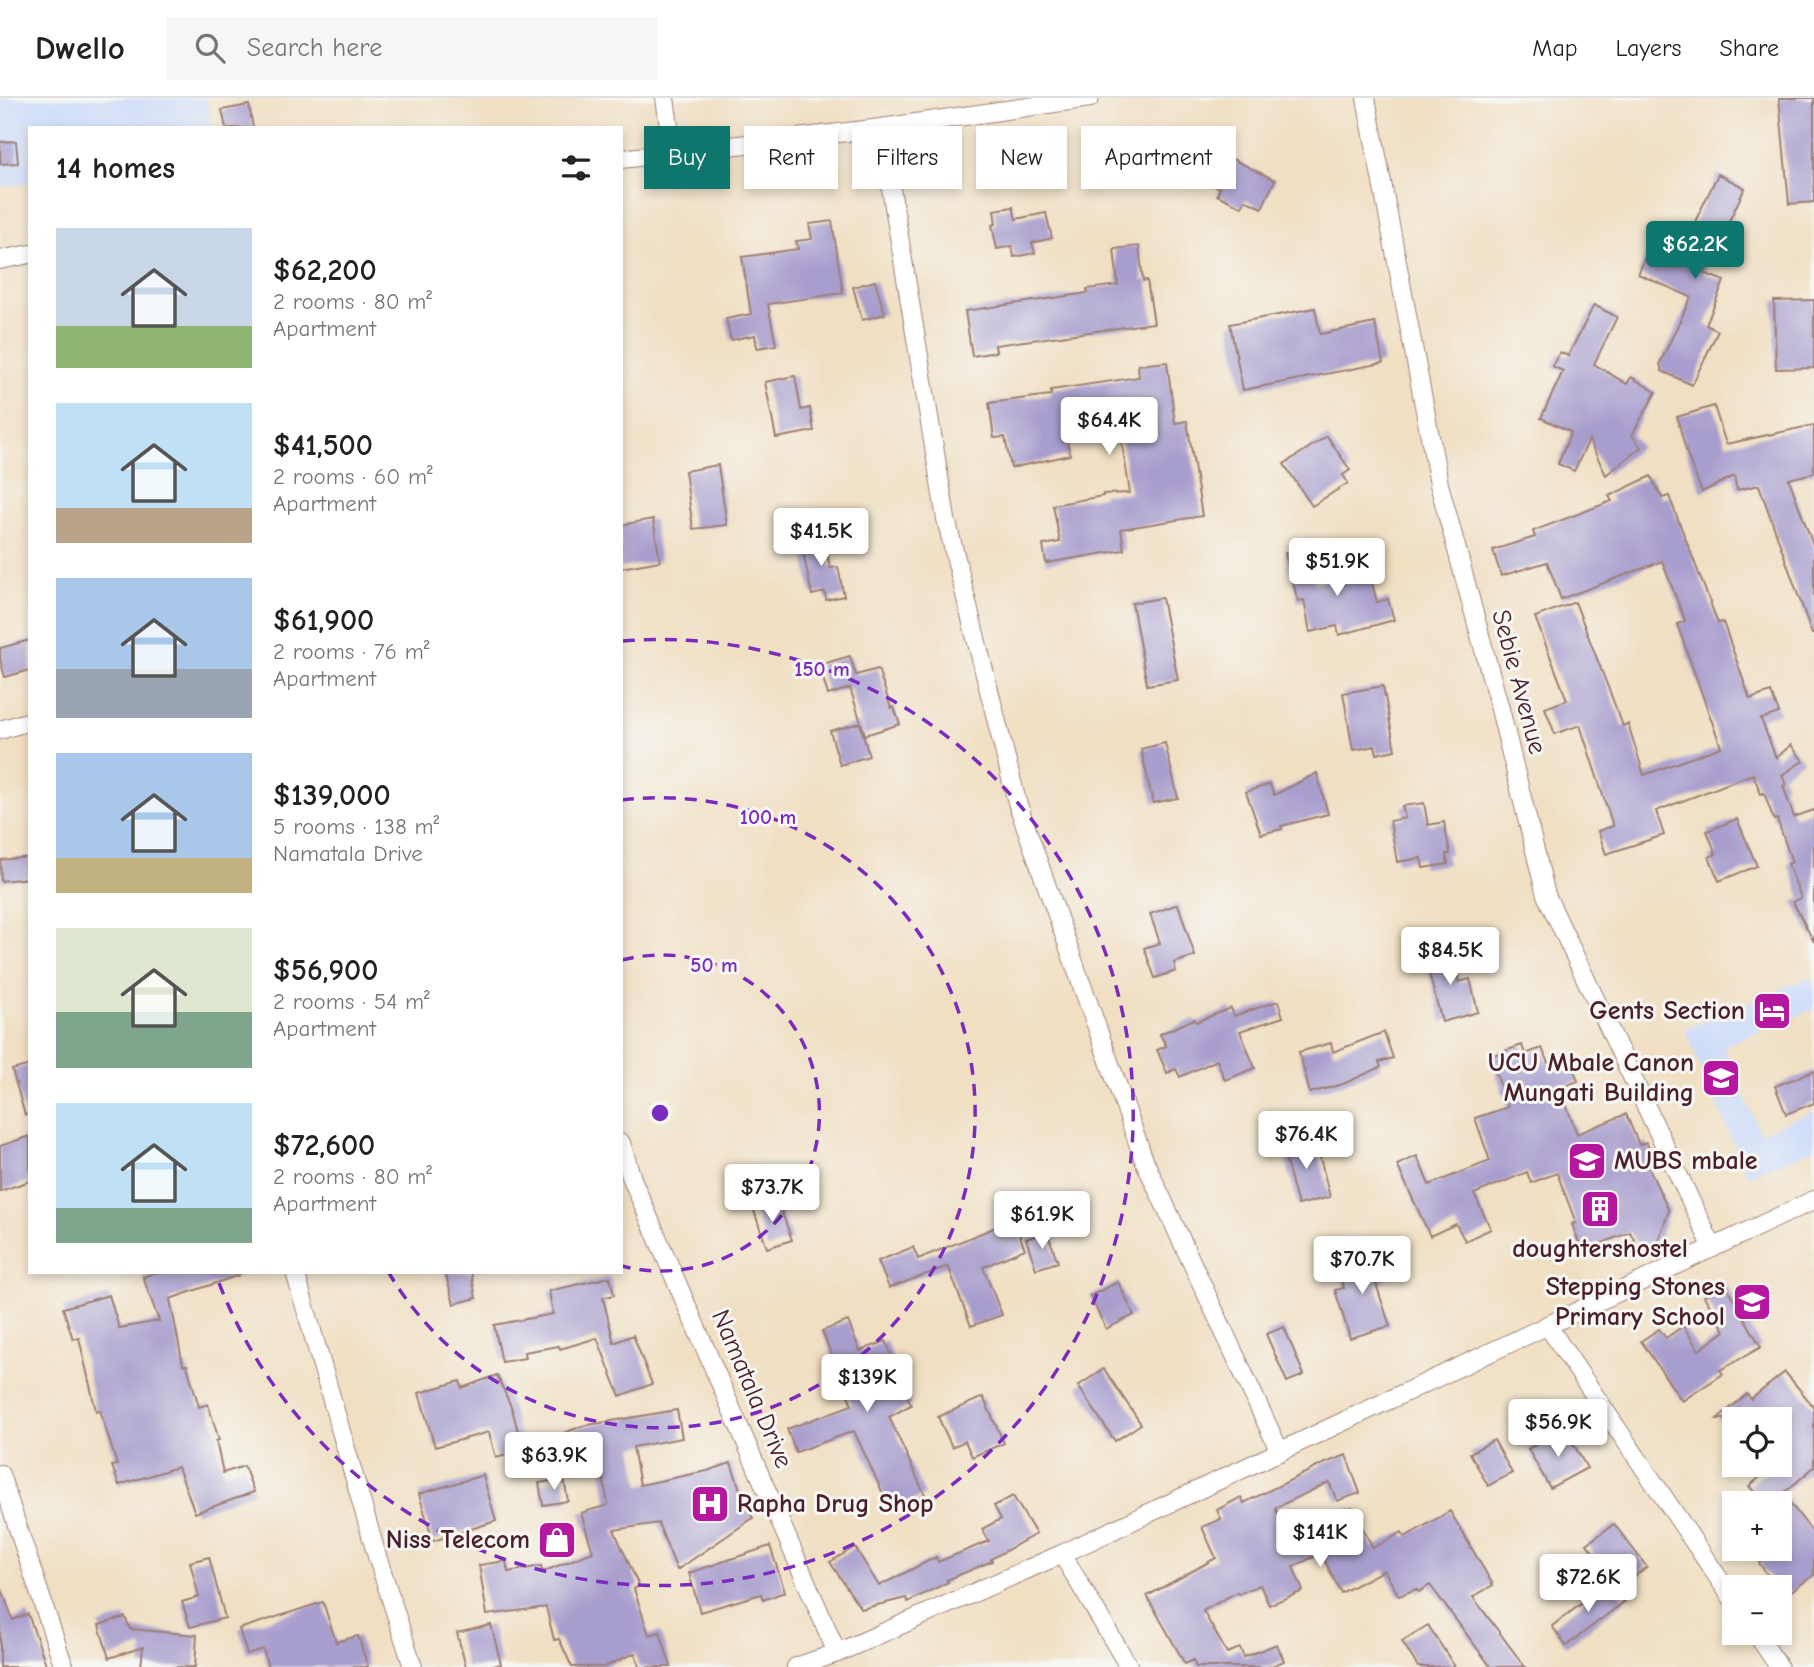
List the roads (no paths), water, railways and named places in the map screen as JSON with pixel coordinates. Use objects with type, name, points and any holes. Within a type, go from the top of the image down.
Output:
[{"type":"street","points":[[665,98],[669,126]]},
{"type":"street","points":[[895,126],[1090,98]]},
{"type":"street","name":"Sebie Avenue","points":[[1366,98],[1439,484],[1500,709],[1546,895],[1713,1248]]},
{"type":"street","points":[[730,147],[852,132]]},
{"type":"street","points":[[623,159],[644,157]]},
{"type":"street","points":[[891,189],[946,519],[1017,802],[1144,1160],[1280,1452]]},
{"type":"street","points":[[0,260],[28,254]]},
{"type":"street","points":[[0,730],[28,722]]},
{"type":"street","name":"Namatala Drive","points":[[623,1149],[638,1191],[837,1653]]},
{"type":"street","points":[[796,1667],[837,1653],[1062,1554],[1814,1200]]},
{"type":"street","points":[[296,1274],[377,1556],[413,1667]]},
{"type":"street","points":[[1547,1325],[1722,1583]]},
{"type":"street","points":[[0,1474],[64,1667]]},
{"type":"street","points":[[1062,1554],[1129,1667]]},
{"type":"street","points":[[1764,1645],[1779,1667]]},
{"type":"place","name":"Gents Section","points":[[1772,1011]]},
{"type":"place","name":"UCU Mbale Canon Mungati Building","points":[[1721,1078]]},
{"type":"place","name":"MUBS mbale","points":[[1587,1161]]},
{"type":"place","name":"doughtershostel","points":[[1600,1209]]},
{"type":"place","name":"Stepping Stones Primary School","points":[[1752,1302]]},
{"type":"place","name":"Rapha Drug Shop","points":[[710,1504]]},
{"type":"place","name":"Niss Telecom","points":[[557,1540]]}]
